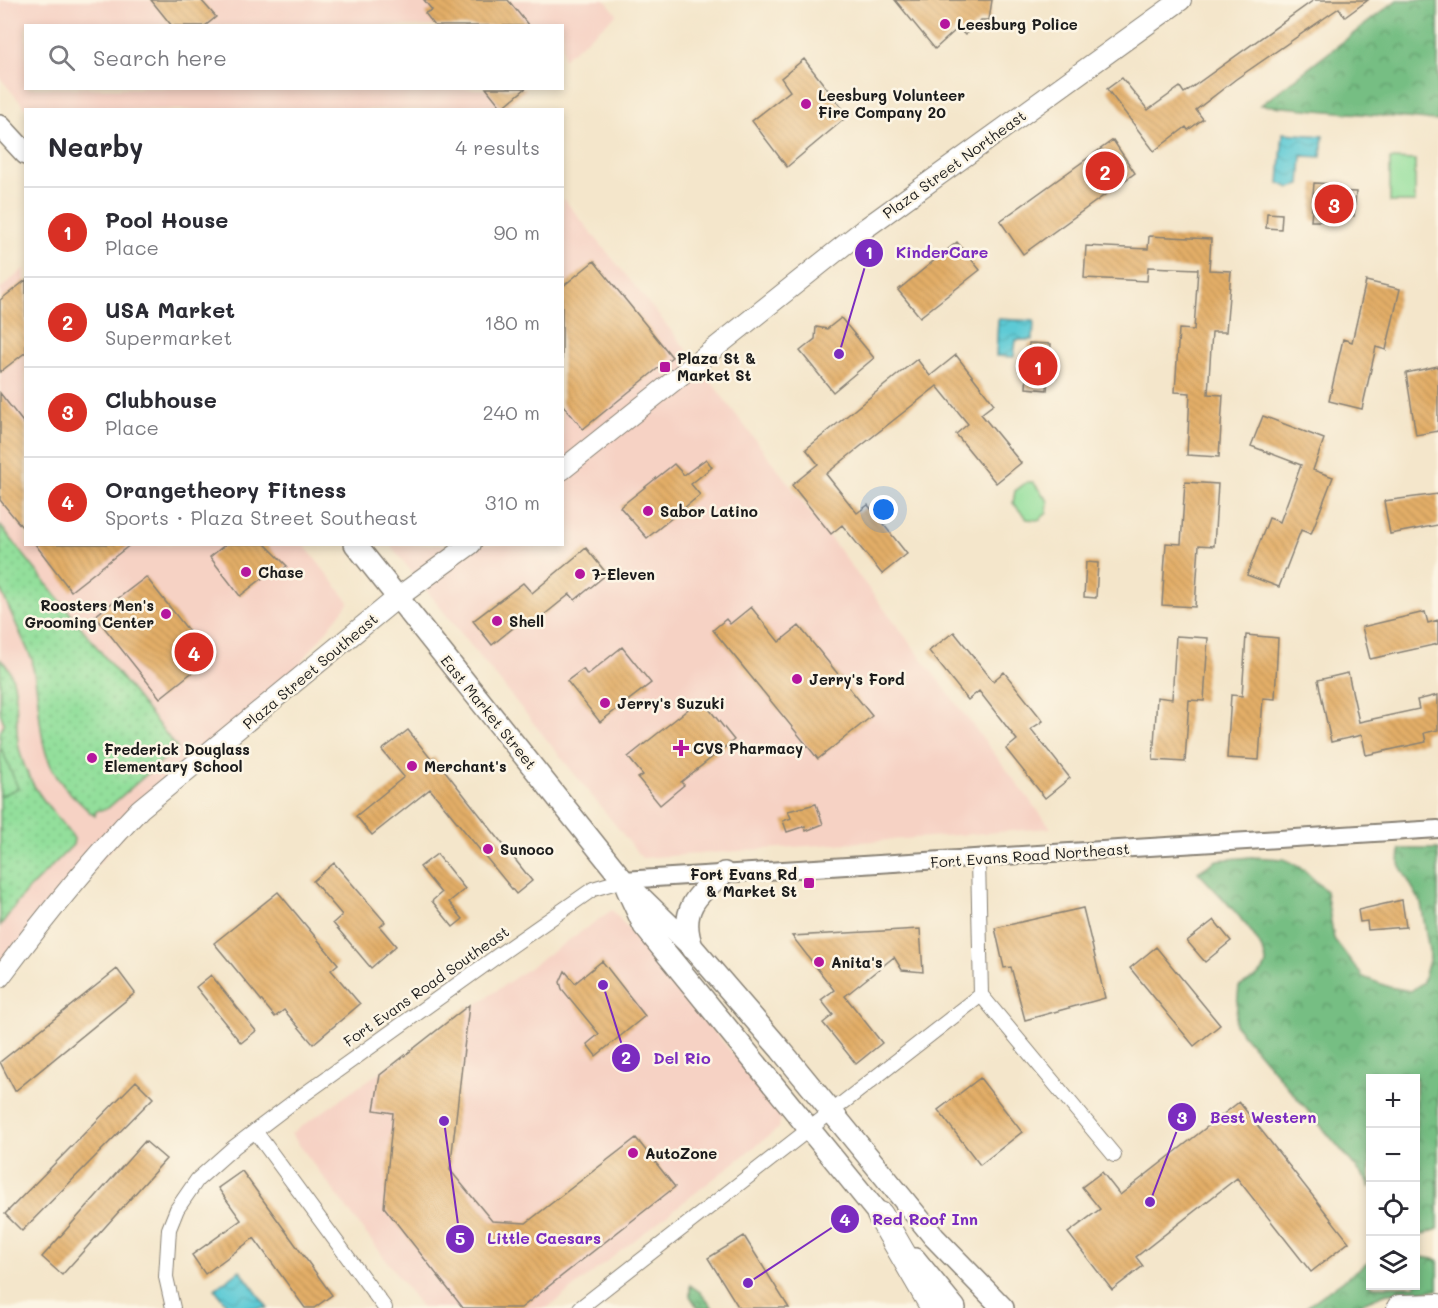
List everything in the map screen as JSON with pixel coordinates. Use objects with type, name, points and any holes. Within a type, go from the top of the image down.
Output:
[{"type":"highway","points":[[880,1215],[934,1308]]},
{"type":"highway","points":[[1400,1308],[1438,1306]]},
{"type":"main road","name":"Plaza Street Northeast","points":[[564,468],[863,230],[1181,0]]},
{"type":"main road","points":[[0,126],[24,152]]},
{"type":"main road","name":"East Market Street","points":[[357,546],[623,880],[694,949],[934,1237],[1003,1308]]},
{"type":"main road","points":[[398,598],[468,546]]},
{"type":"main road","name":"Plaza Street Southeast","points":[[0,977],[56,904],[140,809],[398,598]]},
{"type":"main road","points":[[694,949],[686,933],[692,904],[698,894],[724,873]]},
{"type":"main road","name":"East Market Street","points":[[623,880],[644,927],[955,1308]]},
{"type":"street","name":"Fort Evans Road Northeast","points":[[623,880],[978,860],[1106,848],[1438,829]]},
{"type":"street","points":[[978,860],[981,995],[1114,1155]]},
{"type":"street","name":"Fort Evans Road Southeast","points":[[172,1308],[166,1277],[169,1229],[177,1209],[197,1180],[255,1131],[402,1023],[592,889],[623,880]]},
{"type":"street","points":[[580,1308],[981,995]]},
{"type":"street","points":[[255,1131],[385,1308]]},
{"type":"shaded area","points":[[0,0],[605,0],[617,14],[564,58],[564,24],[24,24],[24,90],[526,90],[504,108],[25,108],[0,78]]},
{"type":"shaded area","points":[[564,199],[686,349],[1051,828],[642,858],[391,546],[564,546]]},
{"type":"shaded area","points":[[24,269],[24,546],[305,546],[349,602],[265,708],[164,789],[0,977],[0,289]]},
{"type":"shaded area","points":[[612,910],[781,1111],[779,1128],[547,1308],[422,1308],[291,1134]]},
{"type":"green space","points":[[1397,0],[1438,0],[1438,121],[1261,105]]},
{"type":"green space","points":[[1390,159],[1415,160],[1415,202],[1390,202]]},
{"type":"green space","points":[[1027,482],[1033,482],[1048,501],[1047,513],[1039,520],[1027,519],[1013,503],[1015,491]]},
{"type":"green space","points":[[0,525],[177,748],[108,808],[96,811],[95,816],[60,782],[45,751],[33,662],[0,588]]},
{"type":"green space","points":[[0,659],[7,667],[15,688],[17,737],[25,767],[39,793],[74,839],[73,845],[23,895],[0,926],[0,733],[4,723],[0,712]]},
{"type":"green space","points":[[2,750],[18,788],[0,796],[0,751]]},
{"type":"green space","points":[[1400,849],[1438,849],[1438,1229],[1420,1236],[1420,1074],[1366,1074],[1366,1180],[1235,1025],[1239,987],[1263,971],[1266,963],[1264,953],[1249,929],[1198,872],[1217,860],[1251,857],[1284,859],[1303,869],[1326,891],[1334,939],[1363,977],[1389,987],[1411,991],[1423,982],[1430,957],[1421,903],[1399,864]]},
{"type":"green space","points":[[1420,1257],[1438,1260],[1438,1290],[1387,1293],[1350,1308],[1305,1308],[1366,1264],[1366,1290],[1420,1290]]},
{"type":"green space","points":[[690,1285],[700,1292],[713,1308],[698,1308],[690,1296]]},
{"type":"water","points":[[1283,133],[1323,136],[1321,157],[1302,156],[1300,185],[1290,188],[1279,183]]},
{"type":"water","points":[[998,319],[1034,321],[1033,340],[1016,340],[1014,357],[996,356]]},
{"type":"water","points":[[240,1270],[268,1308],[229,1308],[215,1289]]},
{"type":"building","points":[[151,0],[201,0],[216,17],[207,24],[170,24]]},
{"type":"building","points":[[424,0],[508,0],[527,24],[433,24],[425,13],[432,10]]},
{"type":"building","name":"Leesburg Police","points":[[895,0],[992,0],[989,20],[981,20],[965,35],[958,28],[935,49]]},
{"type":"building","points":[[1314,0],[1368,0],[1345,17],[1339,8],[1236,79],[1196,110],[1203,119],[1188,130],[1186,127],[1154,151],[1107,89],[1122,78],[1148,110],[1180,87],[1184,93]]},
{"type":"building","name":"Leesburg Volunteer Fire Company 20","points":[[804,59],[848,116],[787,167],[752,121],[790,91],[781,78]]},
{"type":"building","points":[[488,90],[524,90],[502,108]]},
{"type":"building","points":[[1113,140],[1135,173],[1023,254],[1000,221]]},
{"type":"building","points":[[1314,183],[1333,184],[1333,191],[1356,192],[1354,216],[1331,215],[1330,221],[1311,221]]},
{"type":"building","points":[[1267,213],[1282,214],[1281,229],[1266,228]]},
{"type":"building","points":[[1149,236],[1211,239],[1209,270],[1231,271],[1226,332],[1212,332],[1208,394],[1223,395],[1219,457],[1187,455],[1190,393],[1175,392],[1179,329],[1194,330],[1198,269],[1148,267],[1147,281],[1084,278],[1086,246],[1148,249]]},
{"type":"building","points":[[957,242],[980,270],[920,317],[898,290]]},
{"type":"building","points":[[594,261],[672,357],[583,429],[564,406],[564,285]]},
{"type":"building","points":[[1366,281],[1400,289],[1386,350],[1376,347],[1362,409],[1329,401],[1343,339],[1352,342]]},
{"type":"building","points":[[24,282],[24,354],[0,372],[0,300]]},
{"type":"building","points":[[841,318],[874,358],[833,392],[800,351],[815,339],[816,327],[827,329]]},
{"type":"building","points":[[1029,343],[1051,344],[1047,390],[1026,388]]},
{"type":"building","points":[[956,355],[994,404],[981,414],[1021,463],[996,483],[956,434],[968,424],[937,386],[876,434],[826,474],[857,513],[868,505],[907,554],[882,574],[842,525],[831,534],[792,485],[818,464],[806,449],[917,359],[930,376]]},
{"type":"building","points":[[1438,366],[1438,431],[1416,435],[1406,373]]},
{"type":"building","points":[[0,393],[24,423],[24,530],[0,500]]},
{"type":"building","points":[[1263,416],[1324,439],[1313,470],[1333,477],[1311,534],[1301,530],[1279,587],[1247,575],[1269,518],[1280,522],[1301,465],[1251,446]]},
{"type":"building","points":[[706,459],[712,467],[691,484],[700,495],[647,538],[620,507],[674,464],[684,475]]},
{"type":"building","points":[[1185,482],[1218,484],[1214,546],[1199,545],[1195,607],[1162,605],[1166,543],[1181,544]]},
{"type":"building","points":[[1438,494],[1438,525],[1390,534],[1384,501]]},
{"type":"building","points":[[37,546],[128,546],[71,591]]},
{"type":"building","name":"Chase","points":[[224,546],[267,546],[287,566],[277,574],[274,569],[240,596],[210,557]]},
{"type":"building","points":[[586,548],[607,574],[575,600],[570,594],[529,627],[523,620],[492,645],[473,621],[523,583],[532,593]]},
{"type":"building","points":[[1086,562],[1098,563],[1096,598],[1084,597]]},
{"type":"building","points":[[146,577],[210,658],[160,698],[95,616]]},
{"type":"building","name":"Jerry's Ford","points":[[751,607],[779,642],[799,626],[872,716],[818,759],[713,630],[726,619],[730,624]]},
{"type":"building","points":[[1425,612],[1428,623],[1438,620],[1438,644],[1370,659],[1362,627]]},
{"type":"building","points":[[954,632],[993,681],[1004,672],[1043,721],[1031,729],[1070,778],[1045,798],[1006,749],[1017,740],[979,691],[968,700],[929,651]]},
{"type":"building","points":[[1246,635],[1278,638],[1275,699],[1263,698],[1259,760],[1227,758],[1231,695],[1242,696]]},
{"type":"building","points":[[1176,636],[1208,638],[1204,701],[1189,700],[1185,762],[1153,760],[1157,697],[1172,699]]},
{"type":"building","name":"Jerry's Suzuki","points":[[622,647],[651,683],[600,722],[567,681],[583,669],[587,675]]},
{"type":"building","points":[[1348,673],[1359,722],[1419,709],[1417,700],[1438,695],[1438,730],[1424,733],[1426,742],[1366,755],[1362,735],[1331,742],[1318,680]]},
{"type":"building","name":"CVS Pharmacy","points":[[701,699],[734,740],[681,782],[684,785],[660,805],[638,778],[643,775],[628,757]]},
{"type":"building","points":[[408,730],[431,759],[434,757],[532,881],[516,894],[430,789],[372,835],[356,816],[404,777],[382,750]]},
{"type":"building","points":[[816,804],[823,824],[806,831],[805,826],[787,832],[783,821],[791,818],[788,811]]},
{"type":"building","points":[[437,854],[465,889],[449,902],[463,919],[453,927],[432,901],[441,893],[420,867]]},
{"type":"building","points":[[334,863],[385,922],[380,927],[396,946],[371,968],[333,923],[342,915],[313,881]]},
{"type":"building","points":[[278,892],[338,964],[331,970],[360,1004],[313,1044],[284,1010],[275,1017],[214,943]]},
{"type":"building","points":[[1402,900],[1406,927],[1368,930],[1367,921],[1360,922],[1358,910]]},
{"type":"building","points":[[1083,908],[1105,998],[1025,1020],[1011,967],[1004,968],[995,928]]},
{"type":"building","points":[[1214,920],[1231,941],[1205,962],[1187,941]]},
{"type":"building","points":[[920,929],[923,972],[902,970],[894,957],[845,996],[882,1043],[856,1064],[823,1023],[833,1015],[821,1000],[834,990],[792,936]]},
{"type":"building","points":[[1156,947],[1220,1025],[1194,1046],[1130,968]]},
{"type":"building","points":[[602,961],[645,1016],[596,1056],[587,1044],[599,1034],[562,989],[560,982],[565,971],[575,983]]},
{"type":"building","points":[[117,969],[135,993],[15,1091],[0,1062]]},
{"type":"building","points":[[211,975],[256,1031],[241,1043],[196,987]]},
{"type":"building","points":[[469,1005],[450,1170],[492,1221],[526,1223],[636,1138],[675,1187],[521,1308],[463,1308],[384,1207],[393,1113],[374,1110],[380,1075]]},
{"type":"building","points":[[980,1078],[1022,1132],[980,1165],[938,1110]]},
{"type":"building","points":[[136,1081],[153,1098],[22,1231],[5,1214]]},
{"type":"building","points":[[1239,1102],[1349,1242],[1311,1272],[1237,1178],[1136,1257],[1143,1266],[1112,1290],[1068,1233],[1100,1209],[1082,1187],[1102,1172],[1120,1195]]},
{"type":"building","points":[[145,1141],[166,1159],[62,1275],[42,1257]]},
{"type":"building","points":[[242,1171],[332,1295],[314,1308],[305,1308],[254,1238],[205,1274],[192,1255],[241,1220],[218,1188]]},
{"type":"building","points":[[744,1236],[789,1308],[739,1308],[708,1258]]},
{"type":"place","name":"Leesburg Police","points":[[945,24]]},
{"type":"place","name":"Leesburg Volunteer Fire Company 20","points":[[806,104]]},
{"type":"place","name":"USA Market","points":[[1105,171]]},
{"type":"place","name":"Clubhouse","points":[[1334,204]]},
{"type":"place","name":"KinderCare","points":[[839,354]]},
{"type":"place","name":"Pool House","points":[[1038,366]]},
{"type":"place","name":"Plaza St & Market St","points":[[665,367]]},
{"type":"place","name":"Sabor Latino","points":[[648,511]]},
{"type":"place","name":"Chase","points":[[246,572]]},
{"type":"place","name":"7-Eleven","points":[[580,574]]},
{"type":"place","name":"Roosters Men's Grooming Center","points":[[166,614]]},
{"type":"place","name":"Shell","points":[[497,621]]},
{"type":"place","name":"Orangetheory Fitness","points":[[194,652]]},
{"type":"place","name":"Jerry's Ford","points":[[797,679]]},
{"type":"place","name":"Jerry's Suzuki","points":[[605,703]]},
{"type":"place","name":"CVS Pharmacy","points":[[681,748]]},
{"type":"place","name":"Frederick Douglass Elementary School","points":[[92,758]]},
{"type":"place","name":"Merchant's","points":[[412,766]]},
{"type":"place","name":"Sunoco","points":[[488,849]]},
{"type":"place","name":"Fort Evans Rd & Market St","points":[[809,883]]},
{"type":"place","name":"Anita's","points":[[819,962]]},
{"type":"place","name":"Del Rio","points":[[603,985]]},
{"type":"place","name":"Little Caesars","points":[[444,1121]]},
{"type":"place","name":"AutoZone","points":[[633,1153]]},
{"type":"place","name":"Best Western","points":[[1150,1202]]},
{"type":"place","name":"Red Roof Inn","points":[[748,1283]]}]
